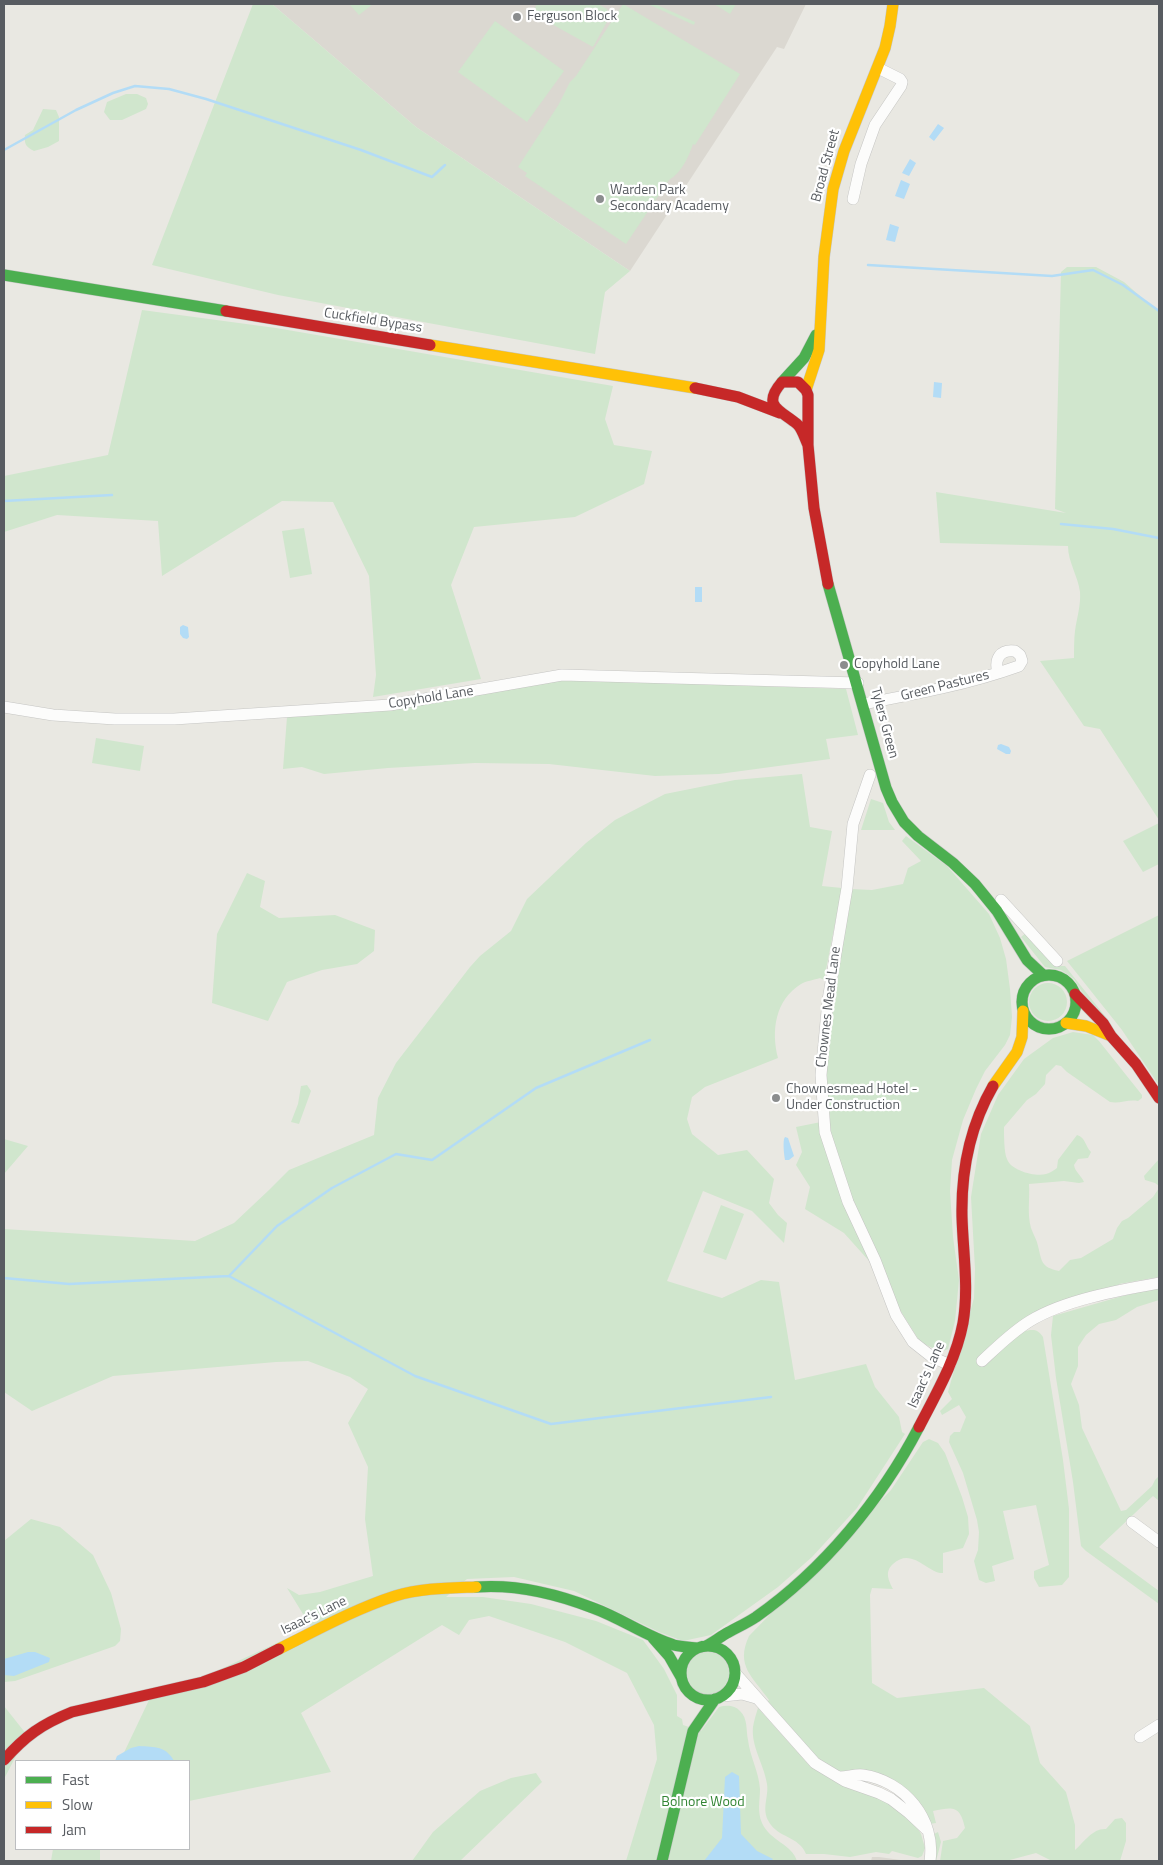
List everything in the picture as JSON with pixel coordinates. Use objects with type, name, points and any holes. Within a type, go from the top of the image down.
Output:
[{"type":"main road","name":"Broad Street","points":[[824,264],[828,213],[837,170],[846,140],[874,81],[884,54],[893,16],[893,4]]},
{"type":"main road","name":"Tylers Green","points":[[824,264],[819,350],[807,395],[808,445],[814,508],[825,572],[864,704],[886,788],[893,807],[902,820],[916,835],[946,856],[978,887],[1001,916],[1030,964],[1044,975]]},
{"type":"main road","name":"Cuckfield Bypass","points":[[4,275],[701,390],[738,397],[783,414]]},
{"type":"main road","name":"Tylers Green","points":[[780,384],[804,358],[819,330]]},
{"type":"main road","points":[[788,381],[798,382],[807,395],[806,407],[797,415],[783,414],[776,408],[773,397],[780,384],[788,381]]},
{"type":"main road","name":"Cuckfield Bypass","points":[[738,397],[768,392],[780,384]]},
{"type":"main road","name":"Tylers Green","points":[[783,414],[799,425],[808,445]]},
{"type":"main road","name":"Tylers Green","points":[[1011,935],[1015,964]]},
{"type":"main road","points":[[1075,994],[1075,1009],[1066,1023],[1055,1028],[1048,1029],[1033,1024],[1023,1011],[1021,988],[1044,975],[1059,976],[1066,980],[1075,994],[1103,1023],[1111,1036],[1136,1064],[1159,1098]]},
{"type":"main road","name":"Isaac's Lane","points":[[4,1760],[27,1735],[50,1720],[72,1712],[203,1682],[244,1667],[338,1619],[396,1596],[424,1590],[486,1586],[520,1589],[556,1596],[608,1614],[652,1636],[676,1645],[701,1647],[745,1624],[802,1580],[844,1537],[897,1467],[920,1426],[950,1365],[963,1322],[965,1298],[966,1271],[960,1202],[961,1182],[967,1151],[972,1130],[990,1091],[1017,1052],[1024,1025],[1023,1011]]},
{"type":"main road","points":[[1066,1023],[1086,1026],[1111,1036]]},
{"type":"main road","name":"Isaac's Lane","points":[[1017,1052],[1055,1028]]},
{"type":"main road","name":"Isaac's Lane","points":[[734,1669],[737,1643],[745,1624]]},
{"type":"main road","name":"Isaac's Lane","points":[[652,1636],[669,1656],[682,1677]]},
{"type":"main road","points":[[662,1861],[693,1731],[689,1692],[682,1677],[681,1668],[684,1660],[690,1653],[701,1647],[715,1647],[723,1650],[729,1656],[734,1669],[734,1682],[729,1690],[719,1697],[693,1731]]},
{"type":"main road","points":[[689,1692],[701,1699],[719,1697]]},
{"type":"street","points":[[853,199],[861,164],[875,126],[902,82],[897,77],[878,68]]},
{"type":"street","name":"Green Pastures","points":[[864,704],[938,689],[998,673]]},
{"type":"street","name":"Copyhold Lane","points":[[4,707],[52,715],[115,719],[174,719],[390,705],[562,675],[858,683]]},
{"type":"street","name":"Chownes Mead Lane","points":[[870,775],[869,793],[853,824],[847,888],[828,1000],[821,1075],[826,1132],[848,1202],[876,1260],[896,1315],[913,1342],[932,1357],[950,1365]]},
{"type":"street","points":[[1001,900],[1058,961]]},
{"type":"street","points":[[1011,935],[1026,927]]},
{"type":"street","points":[[982,1361],[1018,1330],[1043,1314],[1101,1296],[1159,1284]]},
{"type":"street","points":[[1132,1522],[1158,1538]]},
{"type":"street","points":[[734,1669],[753,1691],[756,1698],[816,1763],[840,1777],[864,1775],[893,1786],[913,1802],[925,1822],[931,1846],[930,1861]]},
{"type":"street","points":[[719,1697],[742,1694],[756,1698]]},
{"type":"street","points":[[1140,1737],[1159,1725]]},
{"type":"shaded area","name":"Warden Park Secondary Academy","points":[[272,4],[806,4],[784,49],[777,47],[630,271],[416,127]]},
{"type":"shaded area","points":[[872,1857],[879,1857],[908,1861],[871,1861]]},
{"type":"green space","points":[[253,4],[272,4],[416,127],[630,271],[605,292],[595,354],[278,295],[152,265]]},
{"type":"green space","points":[[349,4],[373,4],[359,15]]},
{"type":"green space","points":[[537,4],[598,4],[607,9],[609,18],[593,47],[532,13]]},
{"type":"green space","points":[[623,4],[740,74],[695,145],[693,144],[681,169],[669,180],[626,244],[525,176],[527,173],[518,167],[559,104],[570,82],[576,76]]},
{"type":"green space","points":[[655,4],[695,22],[694,25],[650,5]]},
{"type":"green space","points":[[714,4],[736,4],[730,14]]},
{"type":"green space","points":[[495,21],[564,71],[527,122],[458,72]]},
{"type":"green space","points":[[126,94],[137,94],[146,98],[148,104],[146,109],[122,120],[110,120],[104,112],[107,102]]},
{"type":"green space","points":[[43,109],[56,110],[59,117],[59,141],[34,151],[26,145],[25,135],[33,130]]},
{"type":"green space","points":[[1067,267],[1096,267],[1124,282],[1156,310],[1159,309],[1159,820],[1100,729],[1084,726],[1040,661],[1074,658],[1080,592],[1068,546],[940,543],[936,492],[1066,513],[1055,509],[1061,272]]},
{"type":"green space","points":[[142,310],[276,328],[613,386],[605,419],[614,445],[652,451],[644,484],[575,517],[474,527],[451,585],[481,679],[373,697],[376,675],[369,576],[333,502],[282,501],[162,576],[158,521],[57,515],[4,532],[4,476],[108,455]]},
{"type":"green space","points":[[304,528],[312,574],[290,578],[282,531]]},
{"type":"green space","points":[[562,679],[846,689],[858,735],[826,739],[830,759],[719,774],[655,776],[549,764],[475,763],[324,774],[302,767],[283,769],[287,717]]},
{"type":"green space","points":[[96,738],[144,746],[140,771],[92,763]]},
{"type":"green space","name":"Bolnore Wood","points":[[802,774],[810,827],[832,831],[822,886],[842,888],[824,980],[820,978],[803,983],[792,991],[780,1007],[775,1027],[778,1058],[705,1087],[692,1097],[687,1119],[692,1134],[718,1155],[747,1150],[774,1179],[769,1203],[787,1223],[784,1243],[752,1211],[703,1191],[667,1281],[722,1298],[761,1280],[779,1282],[795,1380],[866,1364],[875,1387],[899,1417],[902,1432],[905,1434],[857,1508],[812,1557],[778,1587],[711,1635],[683,1641],[659,1632],[574,1591],[514,1577],[467,1579],[446,1597],[483,1597],[531,1604],[596,1621],[643,1640],[664,1669],[677,1695],[677,1716],[682,1719],[683,1725],[701,1731],[719,1707],[730,1706],[738,1709],[746,1721],[749,1746],[758,1777],[760,1819],[770,1834],[791,1850],[797,1861],[626,1861],[657,1759],[654,1725],[627,1673],[565,1642],[489,1616],[469,1620],[459,1635],[442,1625],[301,1713],[331,1772],[190,1801],[190,1760],[120,1760],[149,1700],[174,1691],[311,1627],[287,1588],[299,1595],[320,1592],[373,1576],[365,1519],[368,1467],[348,1423],[368,1389],[350,1377],[308,1361],[276,1362],[113,1376],[32,1411],[4,1392],[4,1229],[195,1241],[234,1223],[289,1170],[374,1135],[378,1098],[396,1063],[470,967],[480,956],[511,931],[527,899],[586,843],[615,820],[665,794],[735,780]]},
{"type":"green space","points":[[871,799],[883,803],[889,822],[895,830],[861,830]]},
{"type":"green space","points":[[1159,823],[1159,864],[1143,872],[1123,841]]},
{"type":"green space","points":[[906,836],[947,866],[989,914],[1000,938],[1006,959],[1012,1017],[1010,1035],[1005,1045],[985,1071],[976,1089],[963,1120],[952,1160],[950,1191],[953,1237],[959,1280],[955,1321],[948,1349],[941,1352],[920,1342],[870,1262],[844,1233],[805,1209],[810,1187],[796,1165],[802,1152],[796,1127],[821,1122],[832,1001],[851,889],[872,890],[903,884],[908,868],[921,861],[902,841]]},
{"type":"green space","points":[[247,873],[265,881],[260,907],[279,918],[335,915],[375,930],[374,951],[357,964],[322,970],[287,982],[268,1021],[212,1003],[217,934]]},
{"type":"green space","points":[[1159,915],[1158,1084],[1122,1030],[1067,961]]},
{"type":"green space","points":[[1026,933],[1058,966],[1065,966],[1109,1021],[1082,992],[1074,979],[1061,970],[1045,967],[1021,937]]},
{"type":"green space","points":[[1048,983],[1062,988],[1067,1002],[1062,1016],[1048,1021],[1034,1016],[1029,1002],[1034,988]]},
{"type":"green space","points":[[1073,1032],[1093,1035],[1142,1095],[1142,1098],[1138,1101],[1110,1102],[1061,1066],[1056,1065],[1046,1075],[1045,1084],[1027,1100],[1004,1127],[1006,1156],[1009,1163],[1018,1170],[1030,1174],[1042,1175],[1057,1168],[1058,1160],[1077,1135],[1084,1140],[1091,1152],[1088,1158],[1078,1159],[1074,1165],[1084,1182],[1064,1181],[1029,1184],[1031,1228],[1043,1263],[1049,1268],[1059,1271],[1070,1260],[1081,1258],[1113,1239],[1122,1221],[1153,1197],[1159,1188],[1159,1277],[1119,1284],[1118,1287],[1060,1304],[1025,1331],[1035,1330],[1043,1337],[1069,1509],[1069,1577],[1062,1585],[1039,1587],[1034,1578],[1034,1571],[1049,1565],[1036,1505],[1003,1511],[1014,1559],[992,1566],[995,1581],[986,1583],[979,1580],[974,1561],[978,1550],[979,1532],[977,1520],[963,1473],[949,1442],[950,1436],[954,1432],[960,1432],[966,1417],[959,1405],[942,1415],[940,1411],[952,1399],[948,1392],[974,1298],[975,1269],[971,1197],[981,1134],[998,1095],[1024,1059],[1053,1038]]},
{"type":"green space","points":[[307,1085],[311,1091],[299,1124],[291,1122],[298,1104],[301,1086]]},
{"type":"green space","points":[[4,1139],[28,1146],[4,1174]]},
{"type":"green space","points":[[1159,1159],[1159,1186],[1145,1180],[1144,1176]]},
{"type":"green space","points":[[721,1205],[744,1214],[726,1260],[703,1252]]},
{"type":"green space","points":[[1159,1287],[1159,1300],[1137,1307],[1116,1320],[1099,1324],[1086,1335],[1078,1347],[1078,1366],[1071,1384],[1079,1405],[1082,1428],[1121,1511],[1126,1510],[1152,1486],[1159,1476],[1159,1501],[1153,1496],[1099,1547],[1159,1591],[1159,1604],[1081,1546],[1051,1335],[1053,1316]]},
{"type":"green space","points":[[929,1439],[938,1443],[945,1453],[968,1517],[969,1534],[963,1548],[943,1553],[943,1573],[937,1572],[913,1559],[900,1559],[890,1567],[888,1573],[893,1589],[872,1588],[870,1595],[872,1683],[897,1698],[984,1688],[1030,1726],[1040,1763],[1066,1792],[1075,1825],[1075,1850],[1093,1833],[1106,1829],[1115,1819],[1122,1818],[1126,1823],[1126,1841],[1120,1861],[1052,1861],[1036,1853],[1006,1861],[940,1861],[943,1841],[957,1838],[965,1828],[958,1811],[946,1809],[933,1811],[936,1823],[929,1824],[907,1792],[841,1772],[819,1761],[767,1702],[769,1700],[748,1671],[744,1655],[749,1636],[891,1490],[923,1442]]},
{"type":"green space","points":[[31,1519],[60,1527],[93,1555],[111,1593],[121,1629],[120,1641],[115,1646],[15,1681],[4,1682],[4,1541]]},
{"type":"green space","points":[[712,1652],[720,1655],[726,1661],[729,1673],[726,1685],[720,1691],[704,1694],[696,1691],[690,1685],[687,1669],[690,1661],[696,1655]]},
{"type":"green space","points":[[4,1706],[27,1735],[4,1779]]},
{"type":"green space","points":[[758,1708],[809,1765],[831,1779],[887,1801],[917,1827],[925,1848],[922,1856],[918,1858],[892,1851],[889,1854],[876,1852],[850,1857],[806,1854],[799,1844],[773,1827],[767,1817],[765,1808],[767,1784],[754,1742],[753,1725]]},
{"type":"green space","points":[[536,1773],[542,1782],[460,1861],[412,1861],[433,1832],[480,1791],[511,1778]]},
{"type":"green space","points":[[938,1832],[941,1842],[936,1861],[932,1835]]},
{"type":"green space","points":[[53,1850],[100,1850],[100,1861],[51,1861]]},
{"type":"water","points":[[938,124],[944,128],[934,141],[929,137]]},
{"type":"water","points":[[910,159],[916,163],[909,176],[902,173]]},
{"type":"water","points":[[901,180],[910,184],[904,199],[895,196]]},
{"type":"water","points":[[890,224],[899,227],[895,242],[886,240]]},
{"type":"water","points":[[934,382],[942,383],[941,398],[933,397]]},
{"type":"water","points":[[695,587],[702,587],[702,602],[695,602]]},
{"type":"water","points":[[183,625],[188,627],[189,637],[187,639],[183,638],[180,634],[180,627]]},
{"type":"water","points":[[1001,744],[1009,747],[1010,754],[997,749],[998,745]]},
{"type":"water","points":[[785,1137],[788,1138],[794,1156],[789,1160],[785,1160]]},
{"type":"water","points":[[28,1652],[35,1652],[50,1658],[49,1662],[14,1676],[4,1675],[4,1659]]},
{"type":"water","points":[[139,1746],[155,1747],[167,1752],[173,1760],[115,1760],[117,1756]]},
{"type":"water","points":[[732,1772],[739,1776],[741,1834],[757,1851],[773,1859],[771,1861],[704,1861],[722,1838],[725,1777]]},
{"type":"waterway","points":[[4,150],[76,110],[113,93],[135,86],[169,89],[206,99],[361,150],[432,177],[445,165]]},
{"type":"waterway","points":[[868,265],[1052,276],[1093,270],[1123,285],[1159,311]]},
{"type":"waterway","points":[[4,501],[112,495]]},
{"type":"waterway","points":[[1061,524],[1113,529],[1159,538]]},
{"type":"waterway","points":[[229,1276],[277,1226],[332,1188],[396,1154],[432,1160],[536,1088],[650,1040]]},
{"type":"waterway","points":[[4,1278],[69,1284],[229,1276],[415,1376],[551,1424],[771,1397]]},
{"type":"traffic: fast","points":[[4,275],[226,311]]},
{"type":"traffic: fast","points":[[782,382],[804,358],[816,335]]},
{"type":"traffic: fast","points":[[828,584],[886,788],[892,802],[904,822],[918,836],[953,863],[975,884],[997,911],[1027,960],[1043,975]]},
{"type":"traffic: fast","points":[[1044,975],[1054,975],[1064,979],[1072,987],[1076,1002],[1072,1017],[1064,1025],[1054,1029],[1044,1029],[1034,1025],[1026,1017],[1022,1007],[1022,997],[1026,987],[1034,979],[1044,975]]},
{"type":"traffic: fast","points":[[706,1646],[756,1617],[804,1578],[827,1555],[848,1532],[887,1481],[919,1427]]},
{"type":"traffic: fast","points":[[476,1587],[506,1587],[536,1591],[565,1598],[603,1612],[663,1641],[677,1646],[697,1648]]},
{"type":"traffic: fast","points":[[653,1638],[669,1656],[681,1677]]},
{"type":"traffic: fast","points":[[708,1646],[718,1648],[727,1654],[733,1663],[735,1673],[733,1683],[727,1692],[718,1698],[708,1700],[698,1698],[689,1692],[683,1683],[681,1673],[683,1663],[689,1654],[698,1648],[708,1646]]},
{"type":"traffic: fast","points":[[662,1861],[693,1731],[715,1699]]},
{"type":"traffic: slow","points":[[806,390],[819,350],[824,257],[833,189],[844,151],[885,48],[893,4]]},
{"type":"traffic: slow","points":[[430,345],[695,388]]},
{"type":"traffic: slow","points":[[993,1086],[1017,1052],[1022,1037],[1023,1011]]},
{"type":"traffic: slow","points":[[1066,1023],[1086,1026],[1111,1036]]},
{"type":"traffic: slow","points":[[279,1649],[351,1613],[395,1596],[425,1590],[476,1587]]},
{"type":"traffic: jam","points":[[226,311],[430,345]]},
{"type":"traffic: jam","points":[[808,445],[799,426],[775,407],[773,397],[782,382],[798,382],[808,395],[808,445],[814,508],[828,584]]},
{"type":"traffic: jam","points":[[695,388],[738,397],[780,413]]},
{"type":"traffic: jam","points":[[1075,994],[1103,1023],[1111,1036],[1136,1064],[1159,1098]]},
{"type":"traffic: jam","points":[[919,1427],[939,1389],[960,1337],[965,1310],[966,1283],[962,1217],[965,1165],[978,1117],[993,1086]]},
{"type":"traffic: jam","points":[[4,1760],[19,1744],[35,1732],[52,1721],[72,1712],[203,1682],[244,1667],[279,1649]]},
{"type":"place","name":"Ferguson Block","points":[[517,17]]},
{"type":"place","name":"Warden Park Secondary Academy","points":[[600,199]]},
{"type":"place","name":"Copyhold Lane","points":[[844,665]]},
{"type":"place","name":"Chownesmead Hotel - Under Construction","points":[[776,1098]]}]
